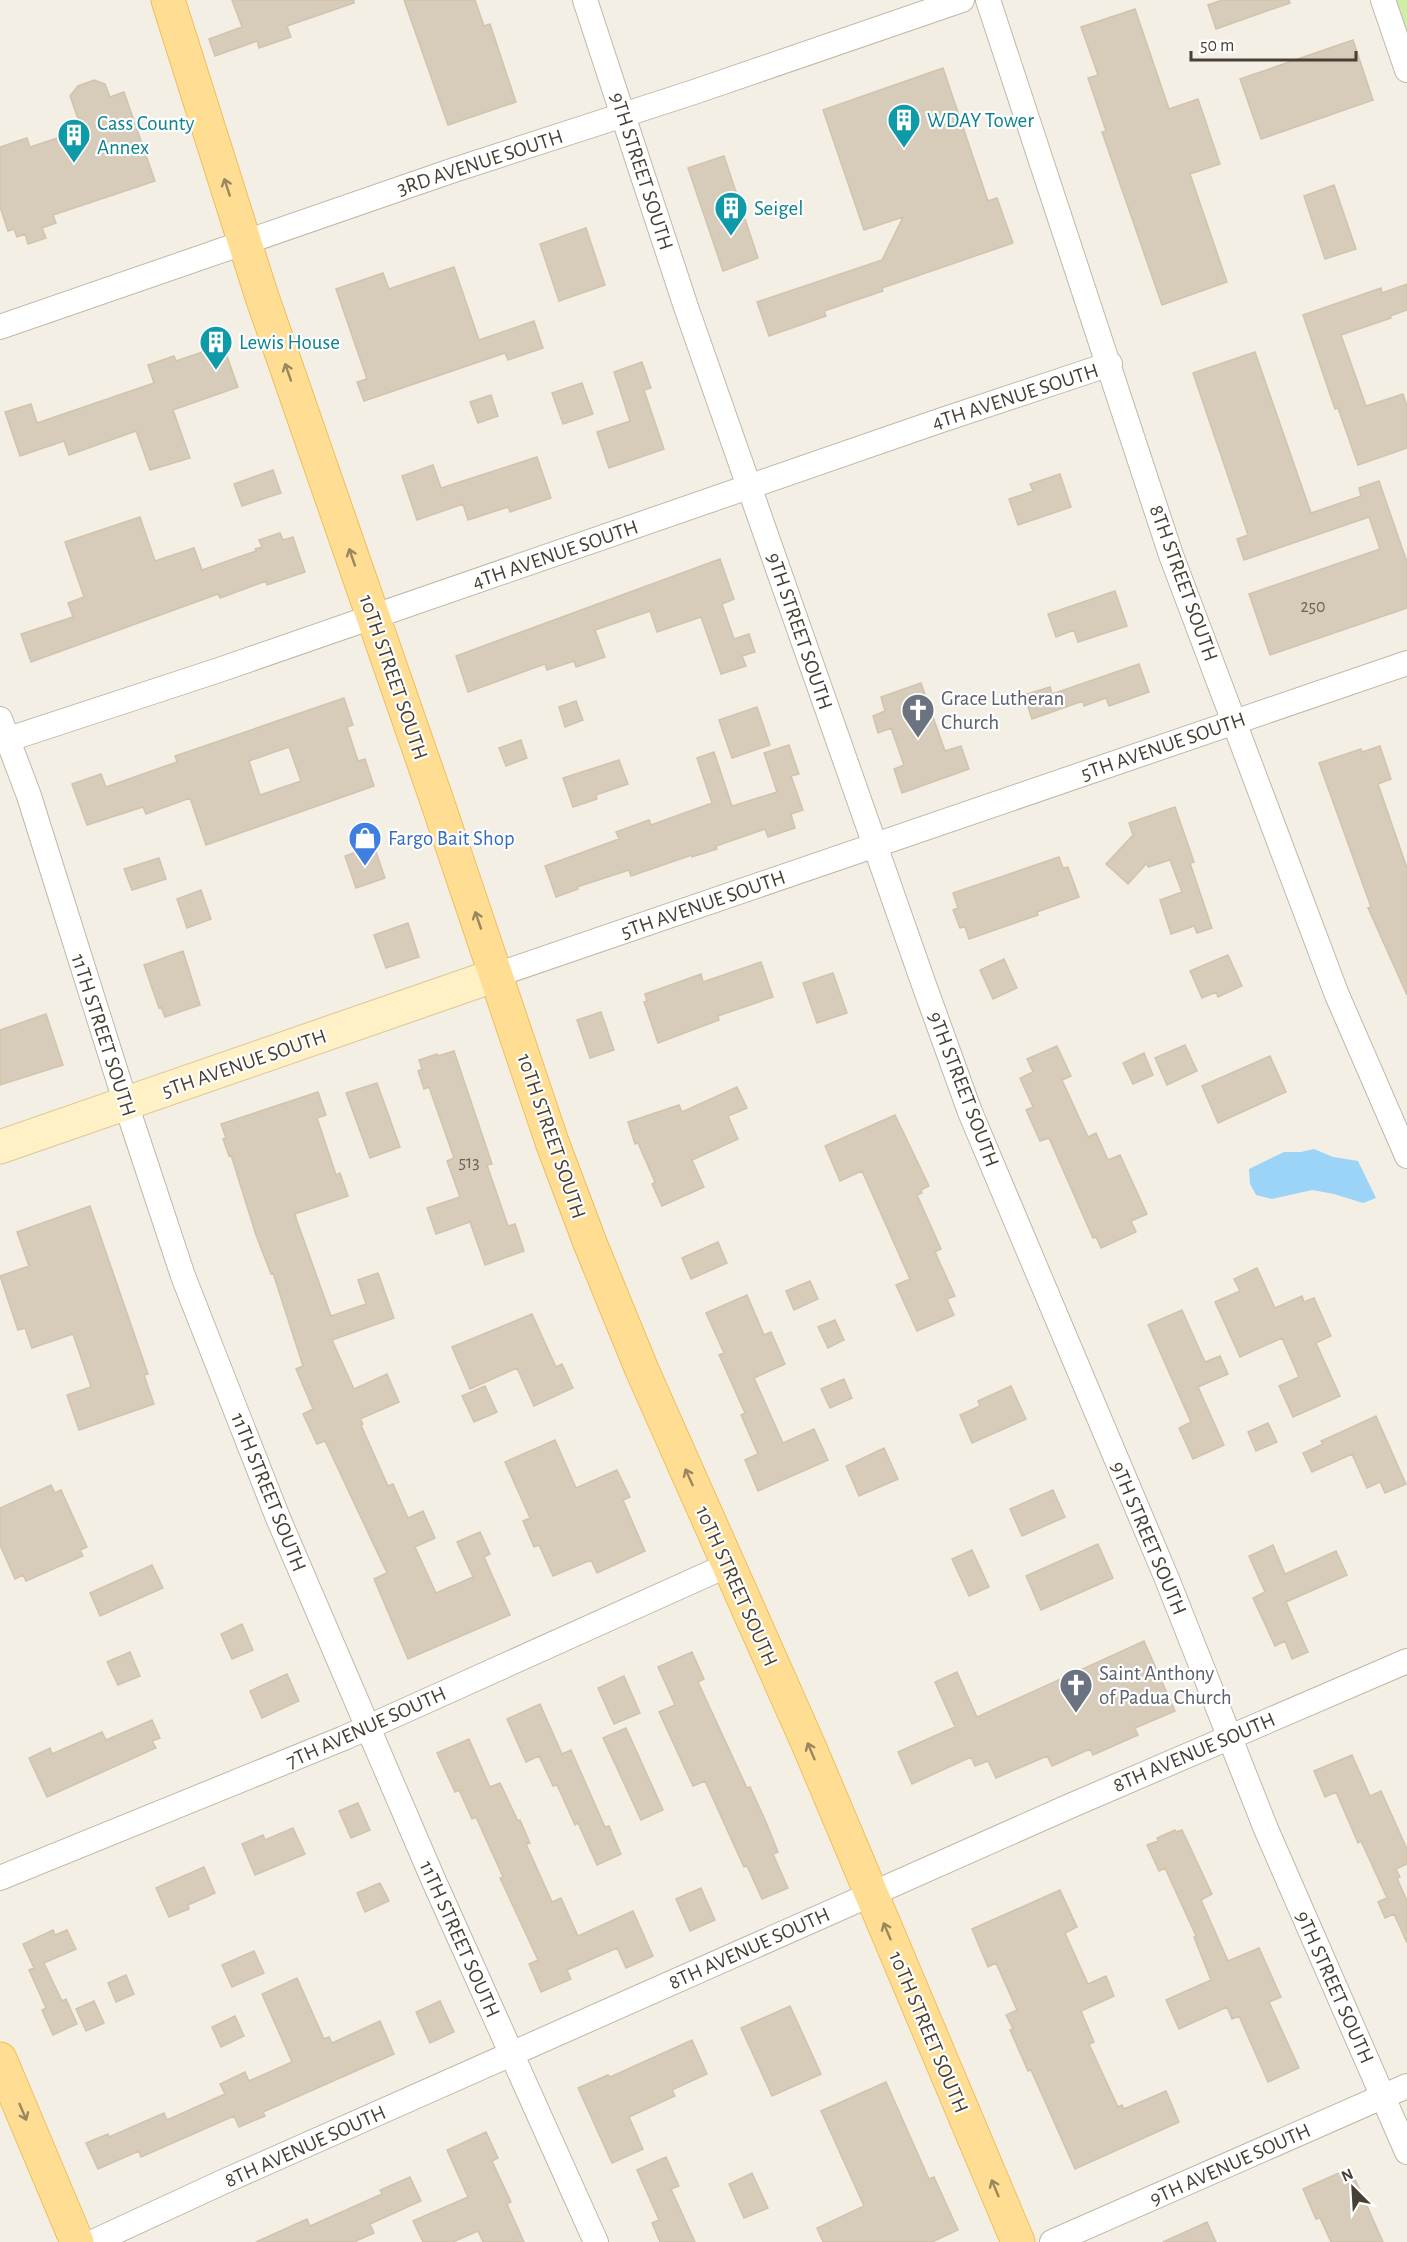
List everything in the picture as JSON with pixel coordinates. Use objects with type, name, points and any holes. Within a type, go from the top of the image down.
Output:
[{"type":"main road","name":"10TH STREET SOUTH","points":[[168,0],[262,297],[552,1142],[642,1370],[809,1746],[1018,2242]]},
{"type":"main road","points":[[0,2059],[77,2242]]},
{"type":"street","name":"9TH STREET SOUTH","points":[[585,0],[686,307],[970,1112],[1167,1579],[1266,1829],[1407,2152]]},
{"type":"street","name":"3RD AVENUE SOUTH","points":[[0,327],[454,170],[962,0]]},
{"type":"street","name":"8TH STREET SOUTH","points":[[988,0],[1110,364],[1171,555],[1337,995],[1407,1156]]},
{"type":"street","points":[[1383,0],[1407,70]]},
{"type":"street","name":"4TH AVENUE SOUTH","points":[[2,733],[373,616],[1110,364]]},
{"type":"street","name":"5TH AVENUE SOUTH","points":[[0,1147],[875,844],[1407,663]]},
{"type":"street","name":"11TH STREET SOUTH","points":[[2,733],[29,796],[183,1276],[278,1518],[433,1879],[596,2242]]},
{"type":"street","name":"7TH AVENUE SOUTH","points":[[0,1878],[368,1727],[728,1565]]},
{"type":"street","name":"8TH AVENUE SOUTH","points":[[93,2242],[236,2176],[871,1894],[1407,1660]]},
{"type":"street","name":"9TH AVENUE SOUTH","points":[[1052,2242],[1407,2086]]},
{"type":"green space","points":[[1396,0],[1407,0],[1407,31]]},
{"type":"water","points":[[1314,1149],[1333,1157],[1358,1161],[1376,1198],[1363,1203],[1312,1190],[1272,1199],[1256,1195],[1250,1184],[1249,1169],[1284,1152]]},
{"type":"building","points":[[232,0],[354,0],[354,3],[287,26],[291,37],[259,48],[257,41],[215,56],[209,39],[242,27]]},
{"type":"building","points":[[404,0],[475,0],[484,26],[490,24],[516,102],[448,125]]},
{"type":"building","points":[[1222,0],[1289,0],[1290,3],[1216,29],[1208,5]]},
{"type":"building","points":[[1135,9],[1169,109],[1198,99],[1220,164],[1190,174],[1227,282],[1162,305],[1102,132],[1106,131],[1088,78],[1098,75],[1081,27]]},
{"type":"building","points":[[1353,40],[1373,100],[1261,139],[1240,79]]},
{"type":"building","name":"WDAY Tower","points":[[943,68],[988,201],[997,198],[1013,243],[882,288],[883,291],[824,311],[826,316],[769,336],[757,302],[882,260],[903,217],[864,230],[823,110]]},
{"type":"building","name":"Cass County Annex","points":[[94,80],[105,84],[110,97],[124,92],[155,181],[53,215],[56,223],[42,228],[46,238],[28,244],[25,234],[17,237],[14,229],[8,231],[0,207],[0,147],[27,138],[30,147],[82,130],[70,96],[78,86]]},
{"type":"building","points":[[724,156],[758,258],[723,271],[688,168]]},
{"type":"building","points":[[1334,185],[1356,249],[1325,259],[1304,196]]},
{"type":"building","points":[[586,228],[605,285],[559,301],[540,244]]},
{"type":"building","points":[[454,267],[479,340],[534,321],[543,348],[508,360],[505,353],[364,401],[357,382],[367,379],[336,289],[383,273],[389,289]]},
{"type":"building","points":[[1407,284],[1407,310],[1390,316],[1391,318],[1341,335],[1366,406],[1403,394],[1407,406],[1407,448],[1358,465],[1338,408],[1335,409],[1303,315],[1381,288],[1382,293]]},
{"type":"building","points":[[223,345],[238,387],[173,410],[190,458],[150,470],[136,431],[69,455],[64,441],[20,456],[5,412],[31,404],[37,423],[154,383],[148,365],[174,356],[176,361]]},
{"type":"building","points":[[1255,352],[1311,513],[1361,496],[1359,488],[1379,481],[1407,562],[1407,608],[1270,655],[1249,594],[1380,549],[1369,517],[1244,560],[1237,539],[1248,535],[1193,373]]},
{"type":"building","points":[[642,362],[651,388],[644,390],[664,449],[609,468],[597,432],[630,421],[614,372]]},
{"type":"building","points":[[582,383],[593,414],[563,424],[552,393]]},
{"type":"building","points":[[491,395],[498,416],[478,423],[470,402]]},
{"type":"building","points":[[537,457],[551,498],[510,512],[508,507],[468,520],[463,504],[417,520],[402,476],[433,465],[441,488]]},
{"type":"building","points":[[273,470],[281,493],[242,506],[234,484]]},
{"type":"building","points":[[1060,474],[1071,507],[1018,525],[1009,499],[1033,491],[1030,484]]},
{"type":"building","points":[[140,517],[155,561],[194,548],[202,570],[256,551],[255,549],[262,547],[259,540],[280,533],[283,540],[293,537],[305,572],[267,585],[266,581],[220,598],[218,594],[31,662],[21,634],[73,617],[68,603],[84,597],[65,542]]},
{"type":"building","points":[[720,559],[734,599],[722,604],[734,639],[749,634],[755,652],[742,656],[746,666],[721,674],[701,617],[657,632],[650,611],[595,630],[605,657],[576,667],[574,661],[547,670],[545,664],[468,692],[456,656]]},
{"type":"building","points":[[1115,591],[1127,626],[1078,642],[1074,630],[1056,637],[1048,614]]},
{"type":"building","points":[[1139,664],[1149,692],[1109,706],[1106,698],[1084,706],[1083,701],[1032,719],[1024,695],[1050,687],[1052,694]]},
{"type":"building","name":"Grace Lutheran Church","points":[[921,683],[945,751],[961,746],[969,769],[902,793],[894,769],[904,765],[891,728],[878,733],[873,716],[885,711],[881,697]]},
{"type":"building","points":[[344,698],[353,725],[347,727],[358,761],[365,759],[374,786],[206,845],[190,798],[146,814],[143,807],[87,825],[72,784],[101,774],[106,787],[177,762],[175,756]],"holes":[[[289,747],[301,781],[260,795],[249,761]]]},
{"type":"building","points":[[576,701],[583,720],[565,727],[559,707]]},
{"type":"building","points":[[757,707],[770,745],[732,758],[719,720]]},
{"type":"building","points":[[521,740],[527,758],[506,766],[499,748]]},
{"type":"building","points":[[789,745],[799,774],[791,776],[803,810],[791,814],[795,828],[768,837],[765,829],[716,846],[717,849],[631,876],[629,870],[577,887],[578,889],[556,897],[545,866],[619,839],[616,832],[649,820],[651,825],[712,803],[697,758],[714,752],[732,806],[777,792],[764,753]]},
{"type":"building","points":[[1380,746],[1391,779],[1378,784],[1407,868],[1407,995],[1368,908],[1371,907],[1319,763],[1361,749],[1362,752]]},
{"type":"building","points":[[619,760],[628,784],[596,795],[597,799],[573,807],[563,778]]},
{"type":"building","points":[[1175,807],[1194,862],[1190,863],[1212,928],[1197,933],[1194,926],[1171,934],[1160,900],[1182,892],[1170,860],[1148,867],[1147,863],[1128,884],[1106,864],[1133,835],[1129,823]]},
{"type":"building","name":"Fargo Bait Shop","points":[[374,846],[385,878],[356,888],[345,856]]},
{"type":"building","points":[[1059,857],[1063,868],[1068,867],[1079,897],[1037,912],[1038,915],[969,939],[965,927],[960,928],[953,910],[958,908],[953,893]]},
{"type":"building","points":[[159,858],[166,879],[132,890],[124,869]]},
{"type":"building","points":[[201,890],[211,919],[187,928],[177,899]]},
{"type":"building","points":[[408,923],[419,957],[386,968],[374,935]]},
{"type":"building","points":[[183,951],[200,1005],[165,1017],[161,1007],[159,1008],[144,965]]},
{"type":"building","points":[[1228,955],[1242,986],[1218,997],[1216,992],[1202,998],[1190,971]]},
{"type":"building","points":[[1004,959],[1017,988],[993,999],[980,970]]},
{"type":"building","points":[[761,962],[773,997],[718,1016],[719,1020],[658,1043],[644,1002],[647,1001],[645,994],[701,974],[703,982]]},
{"type":"building","points":[[833,973],[847,1013],[817,1023],[803,983]]},
{"type":"building","points":[[601,1012],[614,1050],[590,1058],[577,1020]]},
{"type":"building","points":[[46,1014],[63,1065],[0,1085],[0,1030]]},
{"type":"building","points":[[1185,1045],[1197,1071],[1167,1085],[1155,1058]]},
{"type":"building","points":[[1057,1046],[1071,1076],[1062,1080],[1088,1137],[1096,1133],[1108,1160],[1120,1155],[1147,1214],[1131,1221],[1136,1232],[1101,1248],[1096,1237],[1093,1238],[1049,1138],[1040,1141],[1026,1110],[1033,1107],[1020,1078],[1033,1072],[1027,1059]]},
{"type":"building","points":[[454,1051],[492,1164],[487,1165],[508,1226],[515,1224],[524,1251],[485,1265],[470,1222],[436,1234],[427,1208],[460,1197],[447,1161],[454,1158],[429,1087],[424,1089],[418,1071],[422,1069],[419,1060]]},
{"type":"building","points":[[1144,1053],[1153,1075],[1133,1084],[1123,1063]]},
{"type":"building","points":[[1270,1056],[1286,1092],[1218,1123],[1202,1086]]},
{"type":"building","points":[[377,1083],[400,1147],[370,1158],[346,1093]]},
{"type":"building","points":[[737,1087],[747,1108],[728,1116],[738,1139],[692,1160],[704,1187],[662,1206],[652,1184],[655,1182],[638,1143],[635,1144],[628,1122],[679,1105],[682,1112]]},
{"type":"building","points":[[318,1092],[326,1115],[317,1118],[336,1175],[340,1173],[348,1196],[295,1214],[297,1221],[331,1316],[366,1304],[358,1280],[378,1273],[394,1318],[332,1340],[354,1389],[387,1374],[399,1402],[360,1419],[363,1424],[361,1425],[388,1486],[393,1484],[408,1518],[423,1511],[435,1538],[415,1547],[436,1593],[473,1577],[457,1542],[480,1532],[490,1554],[484,1557],[510,1615],[408,1659],[374,1579],[387,1573],[325,1441],[317,1444],[303,1414],[313,1409],[296,1369],[303,1366],[273,1273],[271,1274],[256,1235],[231,1155],[229,1156],[223,1139],[226,1138],[221,1124]]},
{"type":"building","points":[[895,1115],[929,1186],[917,1195],[941,1249],[935,1252],[955,1296],[947,1299],[954,1315],[917,1331],[896,1285],[910,1279],[862,1171],[840,1181],[825,1146]]},
{"type":"building","points":[[90,1206],[148,1374],[144,1375],[154,1404],[79,1430],[67,1395],[91,1387],[73,1334],[32,1348],[25,1328],[18,1330],[0,1276],[29,1266],[17,1232]]},
{"type":"building","points":[[718,1242],[727,1263],[691,1279],[682,1258]]},
{"type":"building","points":[[1257,1268],[1275,1308],[1302,1296],[1304,1302],[1314,1298],[1331,1336],[1316,1343],[1340,1396],[1293,1417],[1279,1386],[1299,1377],[1282,1338],[1240,1357],[1215,1302],[1240,1291],[1234,1279]]},
{"type":"building","points":[[810,1281],[818,1299],[794,1310],[786,1291]]},
{"type":"building","points":[[747,1295],[764,1335],[771,1332],[785,1364],[754,1378],[783,1443],[814,1429],[828,1460],[758,1491],[745,1460],[758,1454],[741,1415],[745,1413],[719,1355],[724,1353],[706,1313]]},
{"type":"building","points":[[1182,1310],[1205,1362],[1220,1356],[1228,1374],[1198,1387],[1224,1445],[1193,1459],[1179,1428],[1191,1422],[1148,1325]]},
{"type":"building","points":[[532,1314],[556,1367],[562,1364],[573,1388],[534,1406],[517,1368],[470,1389],[452,1347]]},
{"type":"building","points":[[835,1320],[844,1340],[828,1348],[818,1327]]},
{"type":"building","points":[[844,1379],[852,1398],[830,1408],[821,1389]]},
{"type":"building","points":[[485,1386],[497,1412],[474,1422],[462,1396]]},
{"type":"building","points":[[1011,1386],[1026,1419],[972,1443],[960,1415],[980,1406],[978,1401]]},
{"type":"building","points":[[1376,1416],[1406,1484],[1385,1493],[1380,1482],[1367,1488],[1352,1454],[1312,1472],[1303,1453],[1323,1444],[1321,1441]]},
{"type":"building","points":[[1268,1423],[1277,1442],[1256,1451],[1248,1432]]},
{"type":"building","points":[[555,1440],[576,1488],[617,1470],[630,1497],[623,1500],[645,1551],[597,1573],[591,1560],[553,1576],[539,1545],[534,1547],[523,1521],[530,1518],[505,1462]]},
{"type":"building","points":[[884,1448],[898,1479],[859,1496],[846,1466]]},
{"type":"building","points":[[51,1485],[55,1493],[61,1490],[87,1547],[80,1550],[83,1556],[26,1581],[23,1575],[15,1579],[0,1545],[0,1508]]},
{"type":"building","points":[[1053,1490],[1065,1517],[1022,1536],[1010,1509]]},
{"type":"building","points":[[1098,1544],[1113,1578],[1041,1610],[1026,1576]]},
{"type":"building","points":[[1273,1545],[1285,1574],[1336,1551],[1347,1575],[1286,1602],[1308,1652],[1292,1659],[1285,1641],[1275,1646],[1253,1598],[1265,1592],[1249,1556]]},
{"type":"building","points":[[972,1550],[989,1587],[969,1596],[952,1559]]},
{"type":"building","points":[[152,1565],[163,1588],[100,1616],[90,1593]]},
{"type":"building","points":[[242,1624],[253,1650],[232,1659],[221,1634]]},
{"type":"building","name":"Saint Anthony of Padua Church","points":[[1144,1641],[1175,1711],[1135,1728],[1138,1735],[1093,1755],[1090,1749],[1052,1766],[1047,1756],[996,1778],[988,1761],[975,1766],[971,1757],[912,1784],[898,1752],[955,1727],[935,1682],[957,1672],[977,1717]]},
{"type":"building","points":[[130,1652],[140,1676],[118,1685],[107,1662]]},
{"type":"building","points":[[692,1652],[704,1679],[698,1682],[747,1788],[750,1787],[778,1852],[773,1854],[788,1888],[762,1899],[747,1866],[744,1867],[705,1781],[693,1786],[659,1712],[675,1705],[658,1667]]},
{"type":"building","points":[[287,1674],[299,1701],[262,1718],[250,1691]]},
{"type":"building","points":[[624,1676],[640,1713],[614,1724],[598,1688]]},
{"type":"building","points":[[540,1704],[562,1754],[571,1750],[605,1827],[609,1826],[621,1854],[597,1865],[557,1785],[553,1786],[539,1756],[526,1762],[507,1719]]},
{"type":"building","points":[[152,1720],[160,1738],[152,1741],[156,1748],[47,1797],[29,1758],[50,1748],[52,1754],[102,1732],[106,1740]]},
{"type":"building","points":[[626,1728],[663,1810],[641,1820],[603,1738]]},
{"type":"building","points":[[469,1739],[490,1787],[500,1783],[518,1821],[520,1820],[530,1843],[526,1844],[552,1902],[561,1898],[578,1936],[633,1911],[653,1956],[626,1968],[617,1948],[567,1970],[571,1979],[541,1992],[529,1964],[538,1960],[500,1878],[503,1877],[476,1817],[472,1819],[459,1790],[455,1792],[437,1753]]},
{"type":"building","points":[[1352,1755],[1370,1796],[1381,1791],[1407,1849],[1407,1864],[1396,1869],[1400,1877],[1397,1878],[1407,1901],[1407,1943],[1394,1914],[1385,1918],[1378,1902],[1387,1898],[1361,1841],[1358,1843],[1336,1792],[1325,1797],[1314,1771]]},
{"type":"building","points":[[358,1803],[370,1830],[351,1838],[339,1811]]},
{"type":"building","points":[[293,1828],[305,1854],[255,1875],[242,1844],[263,1835],[265,1840]]},
{"type":"building","points":[[1175,1830],[1176,1832],[1182,1830],[1212,1894],[1201,1900],[1228,1961],[1259,1948],[1281,1997],[1269,2002],[1299,2068],[1268,2082],[1239,2016],[1232,2019],[1227,2007],[1179,2029],[1166,2000],[1211,1980],[1194,1937],[1196,1936],[1165,1868],[1159,1871],[1147,1845]]},
{"type":"building","points":[[204,1867],[215,1893],[188,1905],[189,1909],[169,1917],[156,1888]]},
{"type":"building","points":[[380,1883],[389,1901],[365,1912],[357,1893]]},
{"type":"building","points":[[701,1888],[715,1920],[690,1931],[676,1899]]},
{"type":"building","points":[[1060,1890],[1077,1927],[1065,1933],[1088,1984],[1106,1976],[1114,1996],[1081,2011],[1094,2042],[1089,2044],[1118,2107],[1122,2105],[1124,2109],[1166,2091],[1179,2122],[1075,2169],[1031,2070],[1028,2071],[1010,2030],[1013,2029],[1006,2015],[1017,2010],[996,1963],[988,1967],[972,1929]]},
{"type":"building","points":[[53,1930],[55,1935],[67,1930],[76,1949],[44,1963],[62,2001],[66,1999],[77,2024],[53,2035],[42,2010],[46,2008],[29,1970],[34,1968],[23,1944]]},
{"type":"building","points":[[254,1951],[264,1973],[232,1987],[222,1965]]},
{"type":"building","points":[[126,1975],[134,1994],[116,2002],[108,1983]]},
{"type":"building","points":[[297,1978],[324,2039],[329,2037],[332,2043],[380,2021],[394,2054],[263,2112],[265,2116],[239,2127],[234,2116],[141,2157],[139,2151],[98,2169],[86,2143],[108,2134],[109,2137],[164,2113],[167,2120],[225,2094],[220,2084],[245,2072],[249,2081],[292,2062],[262,1994]]},
{"type":"building","points":[[94,2001],[104,2023],[86,2031],[76,2009]]},
{"type":"building","points":[[440,2001],[454,2032],[430,2043],[416,2012]]},
{"type":"building","points":[[790,2006],[821,2074],[772,2096],[741,2028]]},
{"type":"building","points":[[235,2016],[244,2036],[221,2047],[212,2027]]},
{"type":"building","points":[[692,2040],[707,2074],[672,2090],[675,2096],[629,2117],[643,2149],[612,2163],[578,2088],[608,2075],[610,2077]]},
{"type":"building","points":[[886,2082],[929,2179],[934,2177],[958,2230],[932,2242],[823,2242],[817,2228],[864,2206],[821,2111]]},
{"type":"building","points":[[486,2132],[498,2158],[492,2161],[511,2202],[507,2204],[524,2242],[483,2242],[478,2231],[453,2242],[423,2242],[413,2221],[468,2197],[447,2150]]},
{"type":"building","points":[[666,2157],[679,2186],[671,2189],[695,2242],[660,2242],[652,2223],[659,2220],[637,2170]]},
{"type":"building","points":[[1350,2168],[1383,2242],[1331,2242],[1320,2218],[1316,2219],[1303,2189]]},
{"type":"building","points":[[752,2173],[768,2208],[744,2218],[729,2184]]},
{"type":"building","points":[[410,2177],[421,2201],[370,2224],[374,2233],[354,2242],[256,2242],[307,2219],[310,2226],[382,2194],[380,2190]]},
{"type":"building","points":[[1207,2222],[1216,2242],[1163,2242]]},
{"type":"place","name":"WDAY Tower","points":[[904,149]]},
{"type":"place","name":"Cass County Annex","points":[[74,164]]},
{"type":"place","name":"Seigel","points":[[731,237]]},
{"type":"place","name":"Lewis House","points":[[216,371]]},
{"type":"place","name":"Grace Lutheran Church","points":[[918,739]]},
{"type":"place","name":"Fargo Bait Shop","points":[[365,867]]},
{"type":"place","name":"Saint Anthony of Padua Church","points":[[1076,1714]]}]
